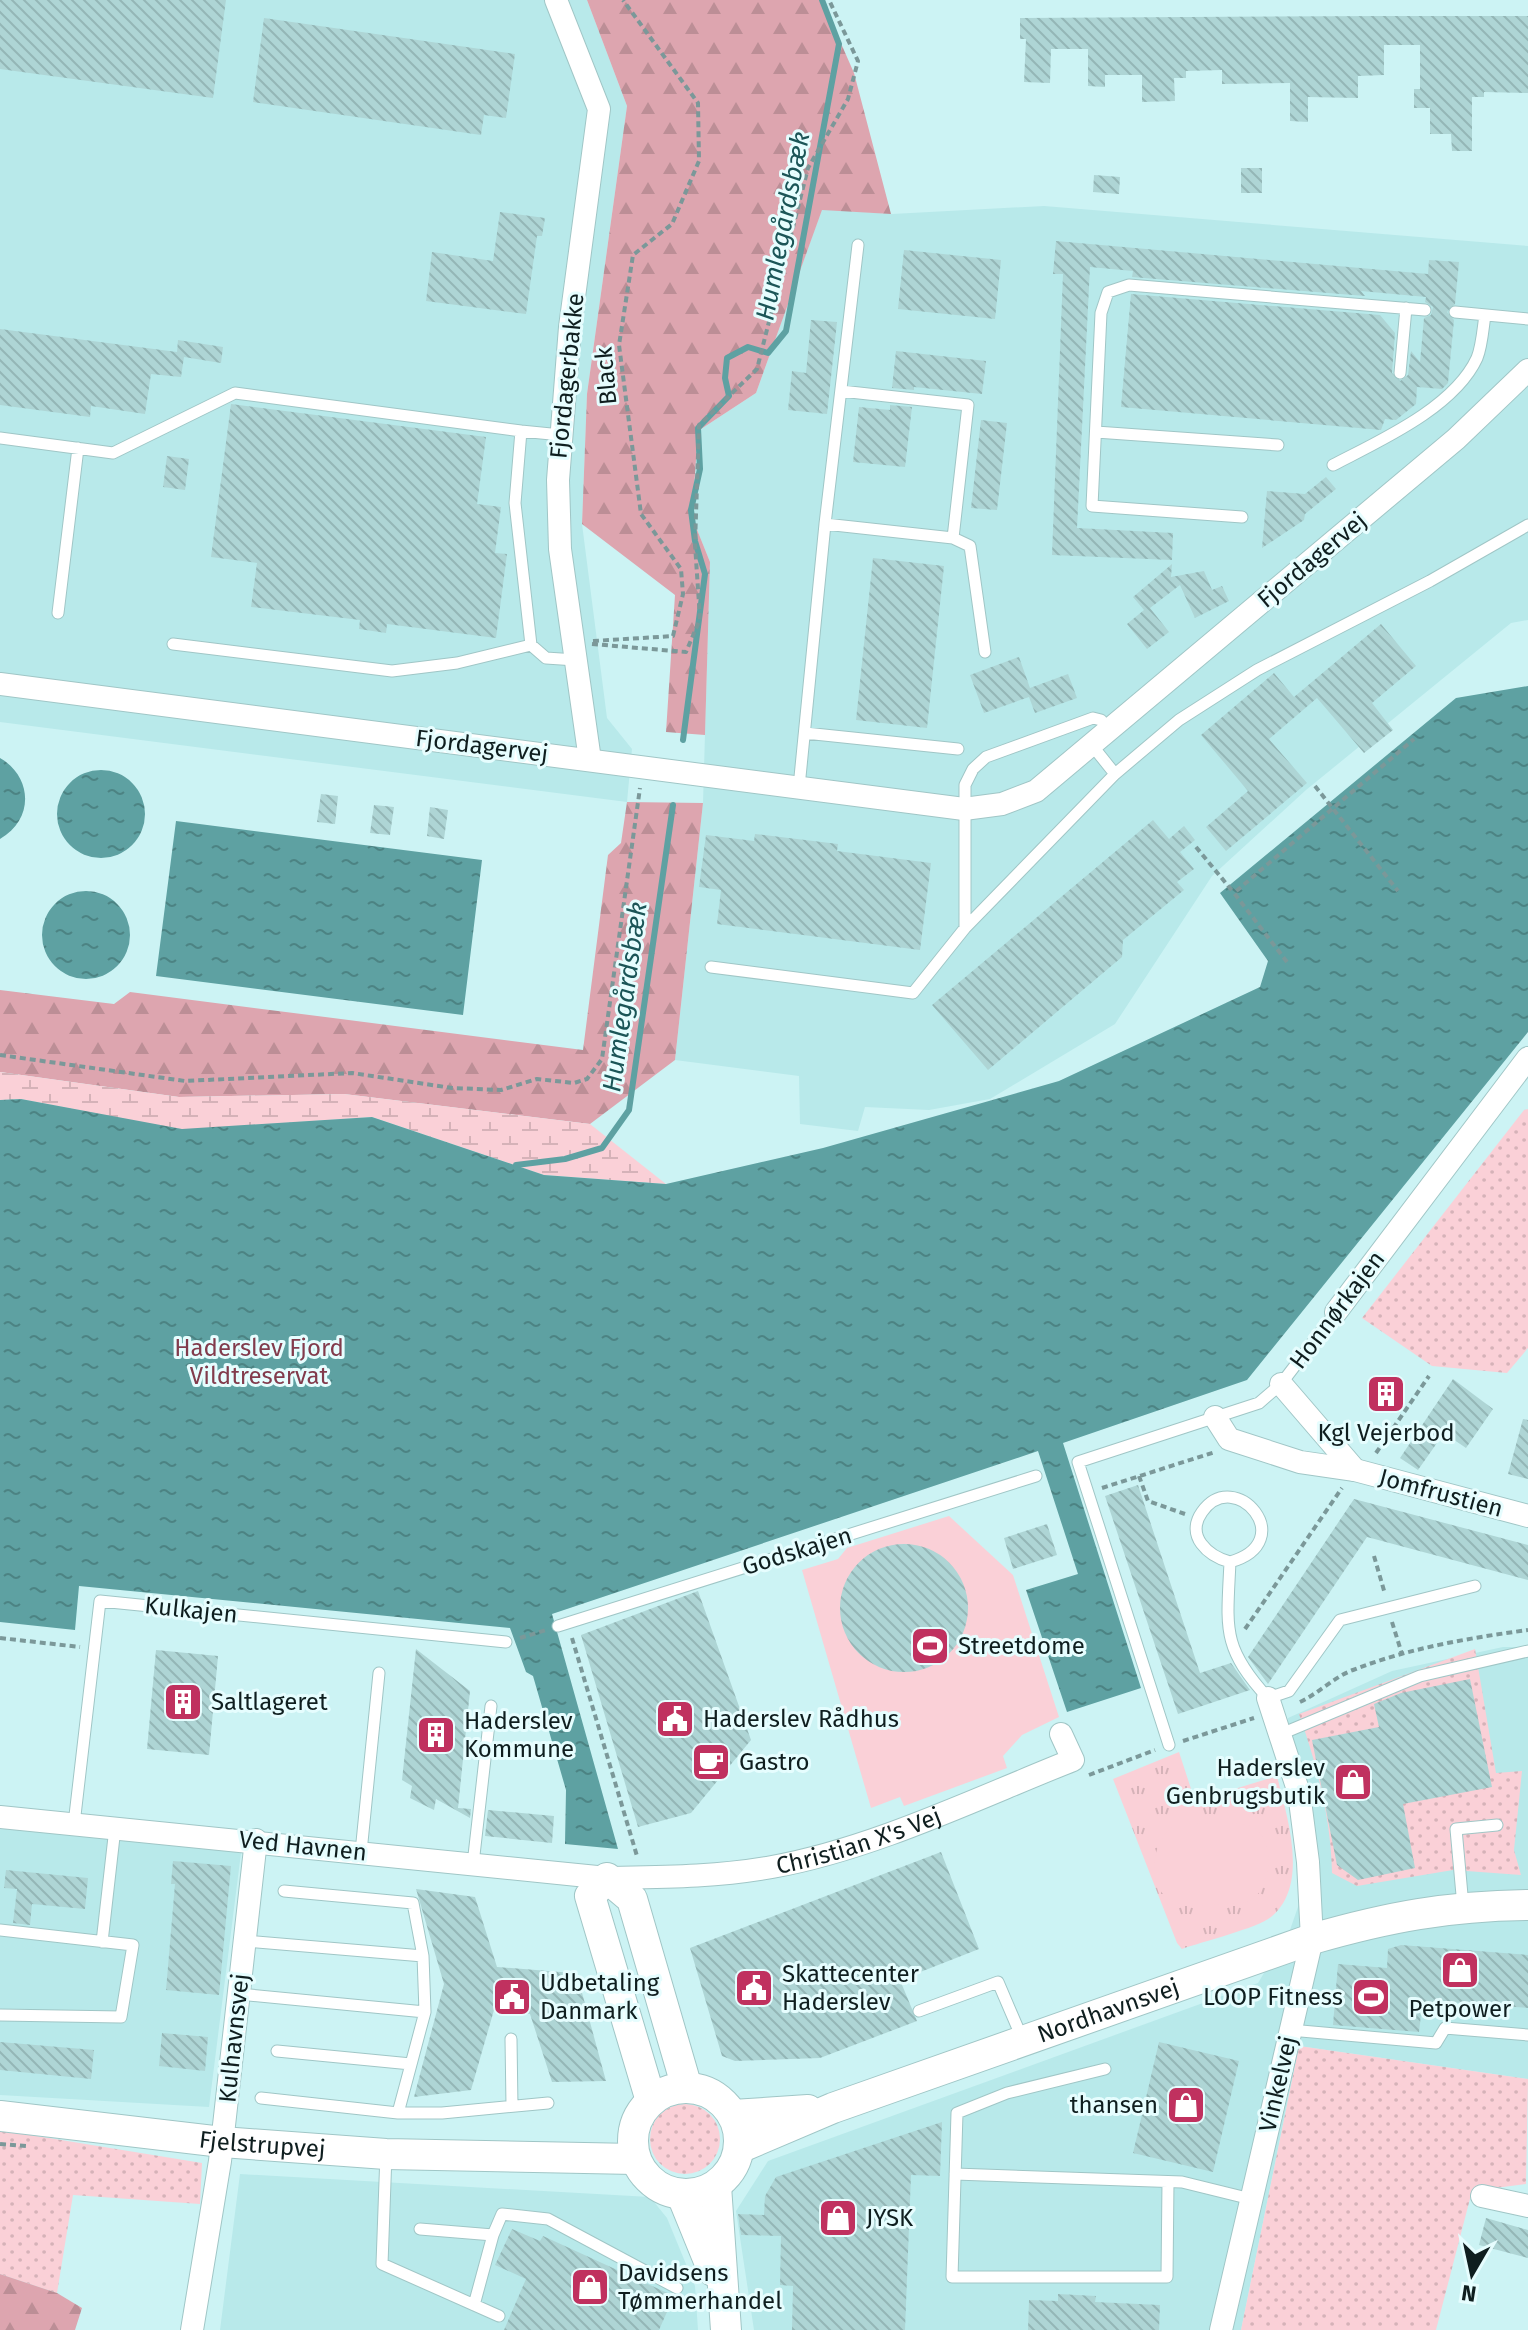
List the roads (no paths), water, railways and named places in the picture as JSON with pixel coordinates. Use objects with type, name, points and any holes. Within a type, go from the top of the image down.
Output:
[{"type":"street","name":"Fjordagerbakke","points":[[556,0],[599,109],[570,327],[558,480],[560,549],[590,760]]},
{"type":"street","name":"Fjordagervej","points":[[0,684],[964,809],[1002,804],[1036,791],[1456,439],[1528,370]]},
{"type":"street","name":"Honnørkajen","points":[[1336,1312],[1524,1071]]},
{"type":"street","name":"Jomfrustien","points":[[1281,1384],[1358,1471]]},
{"type":"street","name":"Jomfrustien","points":[[1215,1417],[1229,1439],[1300,1462],[1358,1471],[1528,1516]]},
{"type":"street","name":"Vinkelvej","points":[[1221,2330],[1312,1939],[1308,1862],[1299,1793],[1268,1698]]},
{"type":"street","name":"Christian X's Vej","points":[[607,1878],[698,1877],[773,1867],[848,1848],[1073,1760],[1061,1734]]},
{"type":"street","name":"Ved Havnen","points":[[0,1817],[256,1840],[607,1878]]},
{"type":"street","name":"Kulhavnsvej","points":[[192,2330],[222,2142],[256,1840]]},
{"type":"street","points":[[651,2101],[590,1896],[607,1878],[632,1899],[687,2088]]},
{"type":"street","name":"Nordhavnsvej","points":[[739,2148],[833,2108],[1312,1939],[1386,1918],[1464,1906],[1528,1905]]},
{"type":"street","points":[[687,2088],[713,2095],[733,2115],[739,2148],[733,2166],[716,2186],[682,2195],[651,2182],[635,2144],[651,2101],[662,2093],[687,2088]]},
{"type":"street","name":"Nordhavnsvej","points":[[733,2115],[833,2108]]},
{"type":"street","name":"Fjelstrupvej","points":[[0,2116],[222,2142],[386,2154],[526,2155],[635,2144]]},
{"type":"street","points":[[716,2186],[726,2330]]},
{"type":"street","points":[[682,2195],[722,2294]]},
{"type":"street","points":[[1482,2196],[1528,2206]]},
{"type":"lane","points":[[799,787],[825,524],[858,245]]},
{"type":"lane","points":[[1242,517],[1092,506],[1101,313],[1108,292],[1129,285],[1425,310]]},
{"type":"lane","points":[[1400,373],[1406,308]]},
{"type":"lane","points":[[1455,312],[1528,319]]},
{"type":"lane","points":[[1333,465],[1390,435],[1452,392],[1477,358],[1485,315]]},
{"type":"lane","points":[[841,391],[968,405],[953,538]]},
{"type":"lane","points":[[0,438],[113,453],[235,393],[561,435]]},
{"type":"lane","points":[[521,431],[515,503],[531,645],[546,658],[575,651]]},
{"type":"lane","points":[[1096,432],[1278,445]]},
{"type":"lane","points":[[58,613],[78,448]]},
{"type":"lane","points":[[825,524],[953,538],[970,546],[985,652]]},
{"type":"lane","points":[[711,967],[913,993],[965,928],[1115,774],[1179,720],[1257,670],[1430,581],[1528,525]]},
{"type":"lane","points":[[173,644],[392,671],[457,663],[531,645]]},
{"type":"lane","points":[[965,928],[965,785],[986,757],[1093,718],[1101,720],[1100,737],[1115,774]]},
{"type":"lane","points":[[805,733],[958,749]]},
{"type":"lane","name":"Honnørkajen","points":[[1169,1745],[1078,1462],[1259,1403],[1281,1384],[1336,1312]]},
{"type":"lane","name":"Godskajen","points":[[562,1625],[1036,1476]]},
{"type":"lane","points":[[1229,1497],[1245,1501],[1257,1513],[1262,1529],[1258,1545],[1246,1558],[1230,1562],[1213,1558],[1201,1546],[1196,1530],[1200,1514],[1206,1507],[1212,1501],[1229,1497]]},
{"type":"lane","name":"Vinkelvej","points":[[1230,1562],[1227,1625],[1233,1647],[1239,1667],[1268,1698]]},
{"type":"lane","points":[[1268,1698],[1289,1691],[1340,1620],[1475,1586]]},
{"type":"lane","name":"Kulkajen","points":[[74,1824],[100,1601],[506,1642]]},
{"type":"lane","points":[[1281,1734],[1420,1676],[1528,1651]]},
{"type":"lane","points":[[361,1852],[379,1673]]},
{"type":"lane","points":[[473,1864],[491,1706]]},
{"type":"lane","points":[[1464,1906],[1456,1829],[1497,1825]]},
{"type":"lane","points":[[102,1942],[115,1828]]},
{"type":"lane","points":[[284,1891],[413,1903],[423,1956],[425,2012],[398,2113]]},
{"type":"lane","points":[[0,1930],[133,1945],[121,2017],[0,2015]]},
{"type":"lane","points":[[245,1941],[423,1956]]},
{"type":"lane","points":[[919,2011],[998,1982],[1024,2042]]},
{"type":"lane","points":[[239,1994],[425,2012]]},
{"type":"lane","points":[[1290,2030],[1436,2043],[1445,2028],[1528,2035]]},
{"type":"lane","points":[[511,2039],[512,2106]]},
{"type":"lane","points":[[277,2051],[411,2064]]},
{"type":"lane","points":[[1105,2069],[1007,2093],[957,2113],[952,2277],[1167,2277],[1168,2182]]},
{"type":"lane","points":[[261,2098],[398,2113],[442,2113],[548,2103]]},
{"type":"lane","points":[[386,2154],[382,2264],[499,2316]]},
{"type":"lane","points":[[955,2174],[1168,2182],[1251,2199]]},
{"type":"lane","points":[[474,2305],[493,2235],[502,2214],[548,2219],[677,2288]]},
{"type":"lane","points":[[420,2229],[493,2235]]},
{"type":"water","name":"Haderslev Fjord Vildtreservat","points":[[1528,686],[1528,1032],[1247,1380],[1063,1443],[1141,1688],[1067,1712],[1026,1590],[1078,1574],[1038,1451],[552,1614],[618,1849],[565,1844],[566,1790],[533,1676],[526,1672],[510,1628],[79,1586],[75,1630],[0,1622],[0,1100],[21,1099],[182,1129],[372,1117],[544,1175],[666,1184],[823,1148],[1059,1081],[1260,987],[1268,961],[1220,893],[1456,698]]},
{"type":"water","points":[[0,758],[19,776],[25,798],[19,821],[0,839]]},
{"type":"water","points":[[101,770],[126,777],[138,789],[145,814],[138,839],[126,851],[101,858],[76,851],[64,839],[57,814],[64,789],[76,777]]},
{"type":"water","points":[[176,821],[482,860],[463,1015],[156,976]]},
{"type":"water","points":[[86,891],[111,898],[123,910],[130,935],[123,960],[111,972],[86,979],[61,972],[49,960],[42,935],[49,910],[61,898]]},
{"type":"waterway","name":"Humlegårdsbæk","points":[[683,740],[705,574],[695,541],[691,510],[700,469],[698,428],[729,396],[725,378],[727,358],[748,347],[768,353],[786,331],[839,44],[822,0]]},
{"type":"waterway","name":"Humlegårdsbæk","points":[[516,1165],[565,1159],[602,1148],[629,1110],[673,805]]},
{"type":"place","name":"Kgl Vejerbod","points":[[1386,1394]]},
{"type":"place","name":"Streetdome","points":[[930,1646]]},
{"type":"place","name":"Saltlageret","points":[[183,1702]]},
{"type":"place","name":"Haderslev Rådhus","points":[[675,1719]]},
{"type":"place","name":"Haderslev Kommune","points":[[436,1735]]},
{"type":"place","name":"Gastro","points":[[711,1762]]},
{"type":"place","name":"Haderslev Genbrugsbutik","points":[[1353,1782]]},
{"type":"place","name":"Petpower","points":[[1460,1970]]},
{"type":"place","name":"Skattecenter Haderslev","points":[[754,1988]]},
{"type":"place","name":"Udbetaling Danmark","points":[[512,1997]]},
{"type":"place","name":"LOOP Fitness","points":[[1371,1997]]},
{"type":"place","name":"thansen","points":[[1186,2105]]},
{"type":"place","name":"JYSK","points":[[838,2218]]},
{"type":"place","name":"Davidsens Tømmerhandel","points":[[590,2287]]}]
